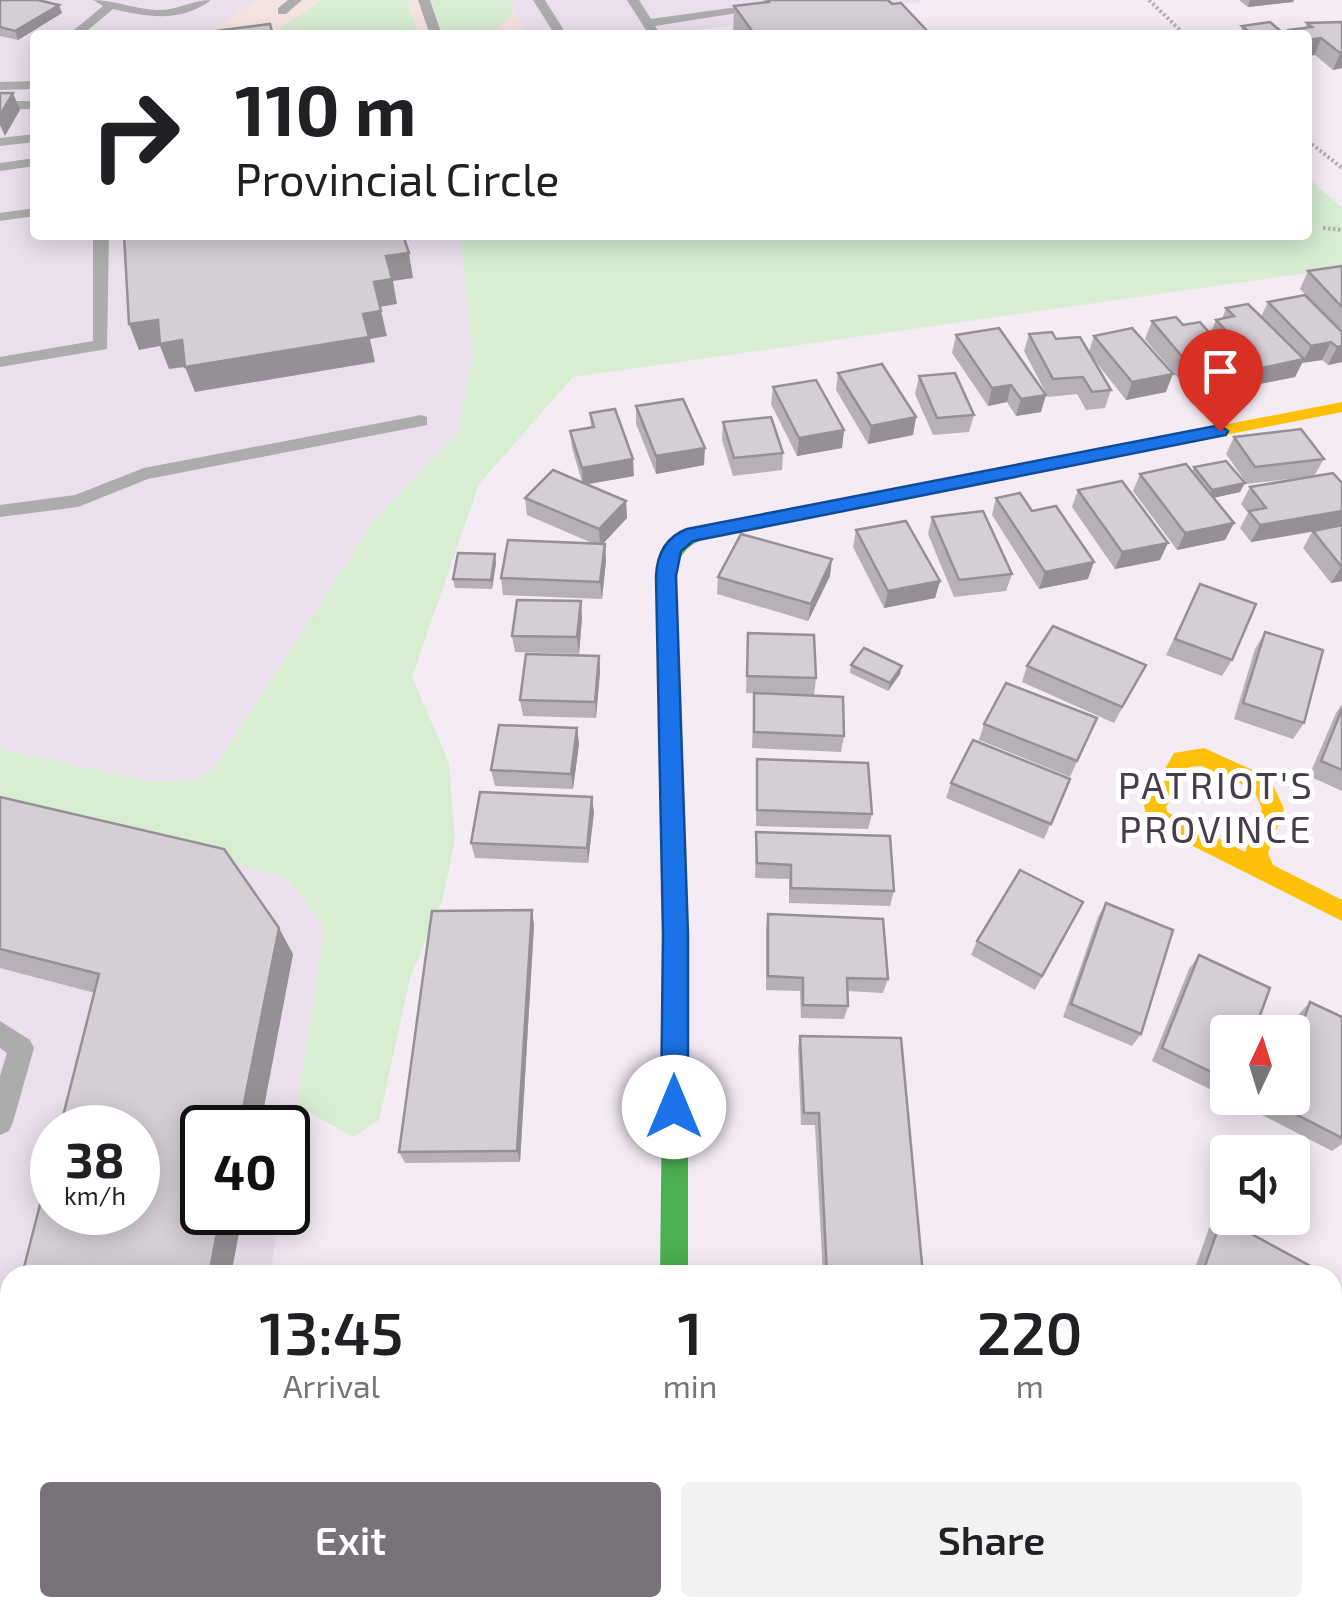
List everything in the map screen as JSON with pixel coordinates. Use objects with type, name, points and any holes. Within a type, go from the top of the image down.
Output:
[{"type":"street","points":[[674,1265],[676,935],[666,576],[666,561],[673,547],[687,536],[1339,411]]},
{"type":"street","points":[[1265,873],[1256,853],[1272,808],[1262,784],[1204,757],[1182,760],[1155,806],[1157,817],[1265,873],[1342,912]]},
{"type":"lane","points":[[79,30],[105,2],[160,16],[182,13],[205,0]]},
{"type":"lane","points":[[282,11],[296,0]]},
{"type":"lane","points":[[424,0],[434,30]]},
{"type":"lane","points":[[539,0],[558,30]]},
{"type":"lane","points":[[633,0],[651,29],[774,3],[813,0]]},
{"type":"lane","points":[[706,0],[716,14]]},
{"type":"lane","points":[[0,86],[30,85]]},
{"type":"lane","points":[[0,106],[30,105]]},
{"type":"lane","points":[[0,145],[30,142]]},
{"type":"lane","points":[[0,167],[30,163]]},
{"type":"lane","points":[[0,217],[30,213]]},
{"type":"lane","points":[[0,362],[101,345],[100,240]]},
{"type":"lane","points":[[0,511],[78,501],[144,474],[422,421]]},
{"type":"lane","points":[[0,1033],[21,1048],[0,1122]]},
{"type":"path","points":[[1149,0],[1180,30]]},
{"type":"path","points":[[1312,143],[1342,168]]},
{"type":"path","points":[[1323,228],[1342,230]]},
{"type":"shaded area","points":[[0,0],[257,0],[211,30],[30,30],[30,240],[461,240],[473,356],[458,432],[217,764],[197,780],[153,782],[0,749]]},
{"type":"shaded area","points":[[257,0],[509,0],[524,30],[211,30]]},
{"type":"shaded area","points":[[509,0],[922,2],[696,30],[524,30]]},
{"type":"shaded area","points":[[0,802],[284,875],[325,929],[298,1105],[180,1105],[180,1235],[276,1235],[272,1265],[0,1265]]},
{"type":"green space","points":[[322,0],[407,0],[416,30],[278,30]]},
{"type":"green space","points":[[431,0],[509,0],[514,10],[492,30],[442,30]]},
{"type":"green space","points":[[1312,182],[1342,208],[1342,268],[573,377],[479,484],[412,677],[449,763],[455,839],[443,898],[410,978],[379,1120],[353,1137],[310,1112],[310,1105],[297,1105],[325,929],[287,878],[14,806],[0,794],[0,749],[153,782],[197,780],[217,764],[374,520],[458,432],[473,357],[461,240],[1312,240]]},
{"type":"building","points":[[0,0],[38,0],[59,5],[15,31],[0,27]]},
{"type":"building","points":[[888,0],[901,3],[926,30],[751,30],[734,6]]},
{"type":"building","points":[[1270,22],[1279,30],[1247,30],[1242,26]]},
{"type":"building","points":[[1342,22],[1342,53],[1321,38],[1312,39],[1312,30],[1289,30],[1312,27],[1307,23]]},
{"type":"building","points":[[270,24],[272,30],[223,30]]},
{"type":"building","points":[[0,93],[13,93],[0,115]]},
{"type":"building","points":[[124,240],[405,240],[409,253],[386,256],[392,279],[374,282],[381,311],[363,314],[369,337],[185,367],[182,340],[160,344],[158,320],[129,324]]},
{"type":"building","points":[[1342,266],[1342,307],[1308,271]]},
{"type":"building","points":[[1305,295],[1342,332],[1342,346],[1331,342],[1311,346],[1268,302]]},
{"type":"building","points":[[1248,304],[1304,359],[1262,368],[1216,320],[1234,316],[1226,308]]},
{"type":"building","points":[[1176,317],[1183,325],[1200,322],[1227,353],[1185,360],[1152,321]]},
{"type":"building","points":[[999,328],[1046,395],[1021,399],[1011,385],[992,388],[956,335]]},
{"type":"building","points":[[1132,328],[1173,374],[1132,382],[1094,336]]},
{"type":"building","points":[[1052,332],[1056,339],[1080,337],[1111,390],[1092,392],[1083,377],[1053,379],[1029,334]]},
{"type":"building","points":[[882,364],[916,417],[871,426],[838,373]]},
{"type":"building","points":[[955,373],[974,415],[937,418],[919,376]]},
{"type":"building","points":[[816,380],[844,430],[799,438],[773,387]]},
{"type":"building","points":[[683,399],[705,448],[656,456],[636,406]]},
{"type":"building","points":[[615,409],[633,459],[582,468],[570,431],[594,427],[590,413]]},
{"type":"building","points":[[771,417],[783,453],[734,458],[723,422]]},
{"type":"building","points":[[1301,429],[1324,459],[1255,467],[1234,437]]},
{"type":"building","points":[[1226,461],[1245,483],[1212,490],[1194,467]]},
{"type":"building","points":[[1186,464],[1234,523],[1185,533],[1140,474]]},
{"type":"building","points":[[553,470],[626,501],[599,529],[525,498]]},
{"type":"building","points":[[1333,473],[1342,483],[1342,511],[1260,525],[1249,511],[1266,508],[1250,487]]},
{"type":"building","points":[[1122,481],[1168,543],[1122,552],[1078,490]]},
{"type":"building","points":[[1020,493],[1032,511],[1056,506],[1094,562],[1045,572],[996,498]]},
{"type":"building","points":[[983,511],[1012,574],[959,580],[932,517]]},
{"type":"building","points":[[906,521],[940,581],[888,591],[856,530]]},
{"type":"building","points":[[1342,525],[1342,566],[1341,566],[1313,531]]},
{"type":"building","points":[[741,534],[832,559],[811,604],[718,577]]},
{"type":"building","points":[[508,540],[605,544],[600,582],[501,578]]},
{"type":"building","points":[[458,553],[495,554],[491,580],[453,579]]},
{"type":"building","points":[[1200,584],[1256,604],[1232,660],[1175,639]]},
{"type":"building","points":[[517,600],[581,601],[577,637],[512,636]]},
{"type":"building","points":[[1053,626],[1146,665],[1122,707],[1027,666]]},
{"type":"building","points":[[1265,632],[1323,650],[1304,723],[1243,703]]},
{"type":"building","points":[[748,633],[814,635],[816,678],[747,676]]},
{"type":"building","points":[[864,648],[902,666],[890,683],[851,665]]},
{"type":"building","points":[[526,654],[599,656],[595,702],[520,700]]},
{"type":"building","points":[[1006,683],[1097,718],[1077,761],[984,724]]},
{"type":"building","points":[[754,693],[843,697],[844,736],[754,732]]},
{"type":"building","points":[[1342,709],[1342,770],[1321,761]]},
{"type":"building","points":[[499,725],[577,728],[571,774],[491,770]]},
{"type":"building","points":[[973,740],[1070,779],[1051,824],[951,783]]},
{"type":"building","points":[[757,759],[868,763],[872,814],[757,810]]},
{"type":"building","points":[[480,792],[592,797],[587,848],[471,843]]},
{"type":"building","points":[[0,797],[224,849],[279,928],[244,1105],[180,1105],[180,1235],[217,1235],[211,1265],[25,1265],[32,1235],[160,1235],[160,1105],[66,1105],[99,974],[0,949]]},
{"type":"building","points":[[756,832],[890,836],[894,891],[791,888],[791,865],[757,863]]},
{"type":"building","points":[[1020,870],[1083,902],[1042,976],[977,941]]},
{"type":"building","points":[[1106,903],[1173,930],[1141,1034],[1071,1004]]},
{"type":"building","points":[[532,910],[517,1151],[399,1152],[432,911]]},
{"type":"building","points":[[768,914],[883,919],[888,979],[847,978],[848,1006],[803,1005],[803,978],[768,976]]},
{"type":"building","points":[[1199,955],[1270,988],[1260,1015],[1210,1015],[1210,1071],[1162,1048]]},
{"type":"building","points":[[1310,1002],[1342,1017],[1342,1138],[1297,1115],[1310,1115],[1310,1015],[1305,1015]]},
{"type":"building","points":[[800,1036],[901,1038],[922,1265],[827,1265],[819,1113],[804,1113]]},
{"type":"building","points":[[1216,1235],[1253,1235],[1309,1265],[1205,1265]]},
{"type":"traffic: fast","points":[[674,1265],[676,935],[666,569],[675,548],[683,541],[702,532],[736,525]]},
{"type":"traffic: slow","points":[[736,525],[1342,407]]},
{"type":"traffic: slow","points":[[1265,873],[1256,853],[1273,809],[1262,784],[1204,757],[1182,759],[1155,806],[1157,817],[1170,825],[1342,911]]},
{"type":"district","name":"PATRIOT'S PROVINCE","points":[[1216,808]]},
{"type":"route","points":[[674,1107],[676,935],[666,576],[666,561],[673,547],[687,536],[1220,431]]}]
